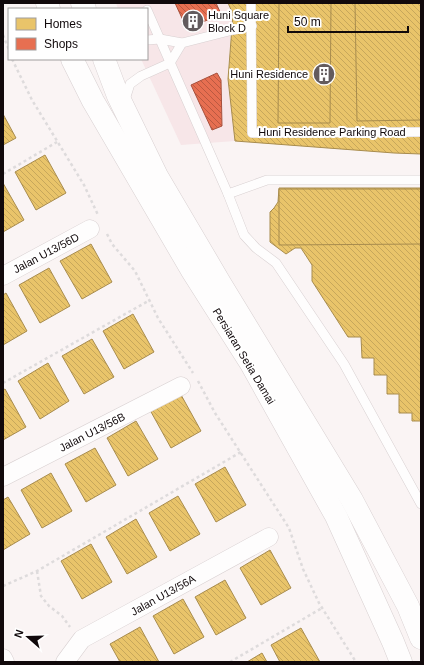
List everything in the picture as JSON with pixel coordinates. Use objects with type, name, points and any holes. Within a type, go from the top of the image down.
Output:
[{"type":"street","name":"Persiaran Setia Damai","points":[[72,60],[93,101],[183,256],[250,362],[336,516],[401,662]]},
{"type":"street","name":"Persiaran Setia Damai","points":[[104,60],[123,107],[157,176],[352,500],[408,606],[421,638]]},
{"type":"street","name":"Jalan U13/56D","points":[[3,276],[98,226]]},
{"type":"street","name":"Jalan U13/56B","points":[[3,477],[180,386]]},
{"type":"street","name":"Jalan U13/56A","points":[[64,662],[82,639],[269,537]]},
{"type":"street","points":[[3,658],[5,662]]},
{"type":"lane","points":[[148,40],[160,39],[182,42],[252,26],[251,3]]},
{"type":"lane","points":[[148,12],[228,194],[244,235],[256,248],[276,263],[344,364],[421,504]]},
{"type":"lane","name":"Huni Residence Parking Road","points":[[252,26],[252,133],[421,132]]},
{"type":"lane","points":[[123,107],[130,84],[141,76],[170,63],[182,42]]},
{"type":"lane","points":[[228,194],[267,180],[421,180]]},
{"type":"path","points":[[3,36],[8,48]]},
{"type":"path","points":[[3,586],[37,571],[241,452],[215,413],[197,378],[158,318],[135,271],[98,226],[84,185],[32,100],[12,60]]},
{"type":"path","points":[[3,174],[58,142]]},
{"type":"path","points":[[3,383],[150,300]]},
{"type":"path","points":[[37,571],[41,596],[49,606],[62,616],[80,642]]},
{"type":"path","points":[[230,662],[322,608],[356,662]]},
{"type":"shaded area","points":[[116,3],[228,3],[233,14],[228,69],[235,141],[181,145],[141,60],[148,60],[148,8],[118,8]]},
{"type":"building: Homes","name":"Huni Residence","points":[[228,3],[421,3],[421,154],[235,141],[228,79],[233,14]]},
{"type":"building: Homes","points":[[279,3],[331,3],[330,123],[278,123]]},
{"type":"building: Homes","points":[[355,3],[421,3],[421,120],[357,121]]},
{"type":"building: Homes","points":[[3,114],[16,138],[3,145]]},
{"type":"building: Homes","points":[[45,155],[66,193],[36,210],[15,172]]},
{"type":"building: Homes","points":[[3,183],[24,220],[3,232]]},
{"type":"building: Homes","points":[[279,188],[421,188],[421,421],[412,421],[412,413],[399,413],[399,394],[387,394],[387,375],[374,375],[374,358],[362,358],[361,337],[348,337],[312,281],[312,265],[301,248],[295,248],[286,254],[270,242],[270,212],[278,202]]},
{"type":"building: Homes","points":[[279,189],[421,189],[421,244],[279,245]]},
{"type":"building: Homes","points":[[91,244],[112,282],[82,299],[60,261]]},
{"type":"building: Homes","points":[[49,268],[70,306],[40,323],[19,285]]},
{"type":"building: Homes","points":[[6,293],[27,331],[3,345],[3,295]]},
{"type":"building: Homes","points":[[133,314],[154,352],[124,369],[103,331]]},
{"type":"building: Homes","points":[[92,339],[114,377],[84,394],[62,356]]},
{"type":"building: Homes","points":[[48,363],[69,401],[40,419],[18,381]]},
{"type":"building: Homes","points":[[5,389],[26,427],[3,440],[3,390]]},
{"type":"building: Homes","points":[[180,393],[201,431],[171,448],[150,410]]},
{"type":"building: Homes","points":[[136,421],[158,459],[128,476],[107,438]]},
{"type":"building: Homes","points":[[95,448],[116,485],[86,502],[65,464]]},
{"type":"building: Homes","points":[[225,467],[246,505],[216,522],[195,484]]},
{"type":"building: Homes","points":[[51,473],[72,511],[42,528],[21,490]]},
{"type":"building: Homes","points":[[178,496],[200,534],[170,551],[149,513]]},
{"type":"building: Homes","points":[[8,497],[30,534],[3,550],[3,500]]},
{"type":"building: Homes","points":[[136,519],[157,557],[127,574],[106,537]]},
{"type":"building: Homes","points":[[91,544],[112,582],[82,599],[61,561]]},
{"type":"building: Homes","points":[[270,550],[291,588],[261,605],[240,568]]},
{"type":"building: Homes","points":[[225,580],[246,618],[216,635],[195,597]]},
{"type":"building: Homes","points":[[183,599],[204,637],[174,654],[153,616]]},
{"type":"building: Homes","points":[[140,627],[159,662],[120,662],[110,644]]},
{"type":"building: Homes","points":[[301,628],[320,662],[280,662],[271,645]]},
{"type":"building: Homes","points":[[262,653],[267,662],[247,662]]},
{"type":"building: Shops","name":"Huni Square Block D","points":[[175,3],[216,3],[221,14],[187,29]]},
{"type":"building: Shops","points":[[217,73],[221,80],[222,126],[212,130],[191,85]]},
{"type":"place","name":"Huni Square Block D","points":[[193,21]]},
{"type":"place","name":"Huni Residence","points":[[324,74]]}]
